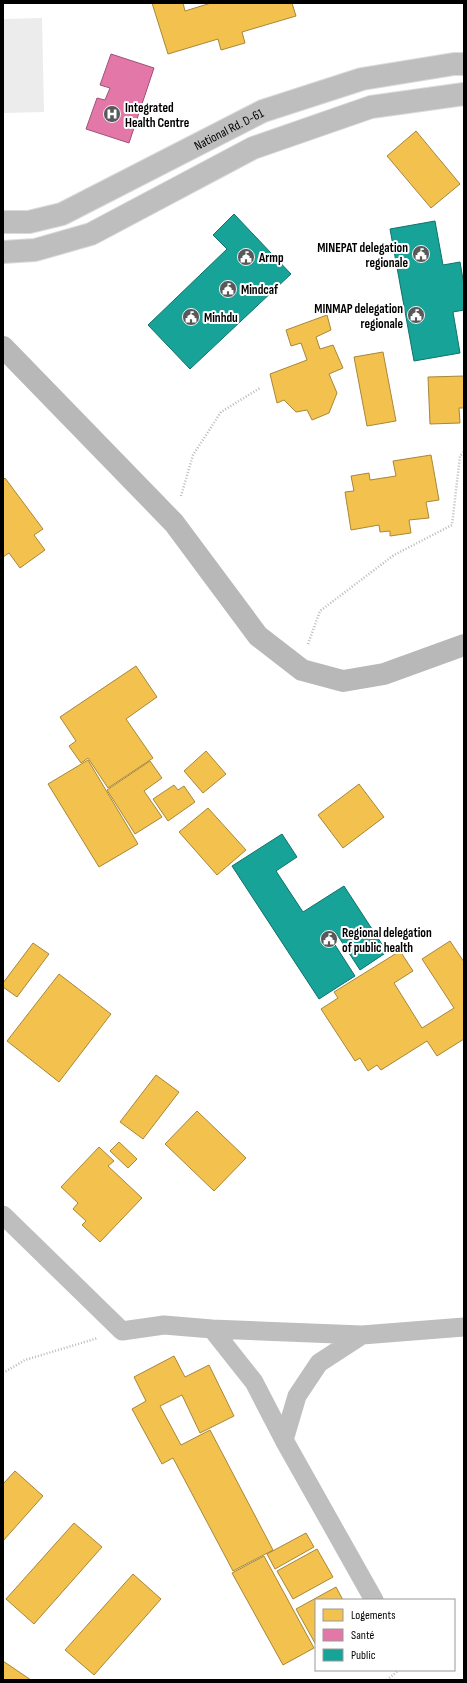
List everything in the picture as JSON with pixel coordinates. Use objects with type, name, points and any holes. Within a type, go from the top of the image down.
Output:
[{"type":"highway","name":"National Rd. D-61","points":[[3,222],[29,222],[62,214],[262,111],[362,79],[454,64],[464,64]]},
{"type":"highway","points":[[3,252],[34,250],[91,234],[253,148],[372,107],[464,94]]},
{"type":"street","points":[[3,347],[174,523],[258,636],[302,670],[343,681],[384,674],[464,645]]},
{"type":"street","points":[[3,1215],[122,1331],[164,1325],[212,1329],[362,1335],[464,1327]]},
{"type":"street","points":[[212,1329],[254,1382],[284,1440],[373,1599]]},
{"type":"street","points":[[284,1440],[297,1396],[319,1363],[362,1335]]},
{"type":"path","points":[[174,523],[193,455],[221,412],[260,388]]},
{"type":"path","points":[[302,670],[305,650],[320,611],[394,555],[452,525],[460,456],[464,452]]},
{"type":"path","points":[[3,1373],[25,1360],[122,1331]]},
{"type":"path","points":[[387,1680],[398,1671]]},
{"type":"shaded area","points":[[42,18],[44,112],[3,113],[3,19]]},
{"type":"building: Logements","points":[[152,3],[183,3],[185,11],[211,3],[292,3],[296,16],[242,32],[245,43],[221,50],[218,39],[168,54]]},
{"type":"building: Logements","points":[[416,131],[460,184],[431,208],[387,156]]},
{"type":"building: Logements","points":[[327,315],[331,330],[316,337],[320,349],[333,345],[343,368],[329,374],[337,393],[329,413],[312,420],[307,410],[296,412],[284,400],[277,403],[270,374],[307,360],[301,343],[291,346],[286,330]]},
{"type":"building: Logements","points":[[383,352],[396,421],[367,426],[354,357]]},
{"type":"building: Logements","points":[[464,376],[464,408],[459,408],[460,423],[430,424],[428,377]]},
{"type":"building: Logements","points":[[431,455],[439,500],[426,502],[429,518],[409,520],[411,533],[390,536],[390,531],[380,532],[379,525],[351,530],[345,492],[354,491],[351,476],[369,473],[370,480],[396,476],[393,461]]},
{"type":"building: Logements","points":[[5,478],[43,529],[34,535],[45,550],[20,568],[9,553],[3,557],[3,480]]},
{"type":"building: Logements","points":[[136,666],[157,697],[126,719],[153,758],[108,788],[88,758],[81,763],[69,746],[76,741],[60,717]]},
{"type":"building: Logements","points":[[206,751],[226,774],[203,793],[184,771]]},
{"type":"building: Logements","points":[[88,760],[138,844],[99,867],[48,784]]},
{"type":"building: Logements","points":[[150,761],[162,778],[144,791],[162,817],[135,834],[107,790]]},
{"type":"building: Logements","points":[[359,784],[384,817],[343,848],[318,815]]},
{"type":"building: Logements","points":[[174,785],[178,790],[184,786],[195,802],[168,821],[153,799]]},
{"type":"building: Logements","points":[[208,808],[246,850],[217,875],[179,832]]},
{"type":"building: Logements","points":[[450,941],[464,962],[464,1039],[437,1056],[427,1041],[381,1070],[377,1065],[368,1071],[360,1058],[355,1061],[321,1009],[338,998],[334,992],[400,951],[413,971],[394,983],[422,1028],[454,1008],[422,959]]},
{"type":"building: Logements","points":[[33,943],[49,954],[17,997],[3,987],[3,983]]},
{"type":"building: Logements","points":[[59,974],[111,1014],[59,1082],[7,1041]]},
{"type":"building: Logements","points":[[156,1075],[179,1092],[143,1139],[120,1122]]},
{"type":"building: Logements","points":[[197,1111],[246,1158],[214,1191],[165,1144]]},
{"type":"building: Logements","points":[[119,1142],[137,1159],[128,1168],[110,1151]]},
{"type":"building: Logements","points":[[99,1147],[114,1161],[108,1166],[142,1198],[100,1242],[82,1225],[86,1221],[73,1209],[78,1203],[61,1187]]},
{"type":"building: Logements","points":[[174,1356],[185,1377],[209,1365],[234,1416],[200,1433],[182,1395],[160,1406],[181,1445],[210,1430],[273,1550],[233,1571],[173,1458],[162,1464],[132,1409],[146,1401],[134,1377]]},
{"type":"building: Logements","points":[[15,1471],[43,1496],[3,1541],[3,1484]]},
{"type":"building: Logements","points":[[74,1523],[102,1547],[34,1624],[6,1599]]},
{"type":"building: Logements","points":[[306,1533],[314,1547],[275,1569],[267,1554]]},
{"type":"building: Logements","points":[[317,1549],[333,1577],[293,1599],[277,1571]]},
{"type":"building: Logements","points":[[264,1556],[314,1648],[283,1665],[232,1573]]},
{"type":"building: Logements","points":[[133,1574],[161,1599],[94,1675],[65,1650]]},
{"type":"building: Logements","points":[[336,1587],[342,1599],[315,1599],[315,1643],[296,1609]]},
{"type":"building: Logements","points":[[3,1661],[31,1680],[3,1680]]},
{"type":"building: Santé","points":[[111,54],[154,68],[129,143],[86,129],[97,98],[105,100],[110,88],[100,85]]},
{"type":"building: Public","points":[[234,214],[291,274],[190,369],[148,325],[227,249],[213,235]]},
{"type":"building: Public","points":[[435,221],[443,265],[460,262],[464,285],[464,310],[453,312],[460,353],[414,361],[390,229]]},
{"type":"building: Public","points":[[282,834],[297,857],[276,871],[303,912],[344,886],[387,952],[360,970],[336,933],[330,937],[355,976],[319,999],[232,866]]},
{"type":"place","name":"Integrated Health Centre","points":[[112,114]]},
{"type":"place","name":"MINEPAT delegation regionale","points":[[421,254]]},
{"type":"place","name":"Armp","points":[[246,257]]},
{"type":"place","name":"Mindcaf","points":[[228,289]]},
{"type":"place","name":"MINMAP delegation regionale","points":[[416,315]]},
{"type":"place","name":"Minhdu","points":[[191,317]]},
{"type":"place","name":"Regional delegation of public health","points":[[329,939]]}]
